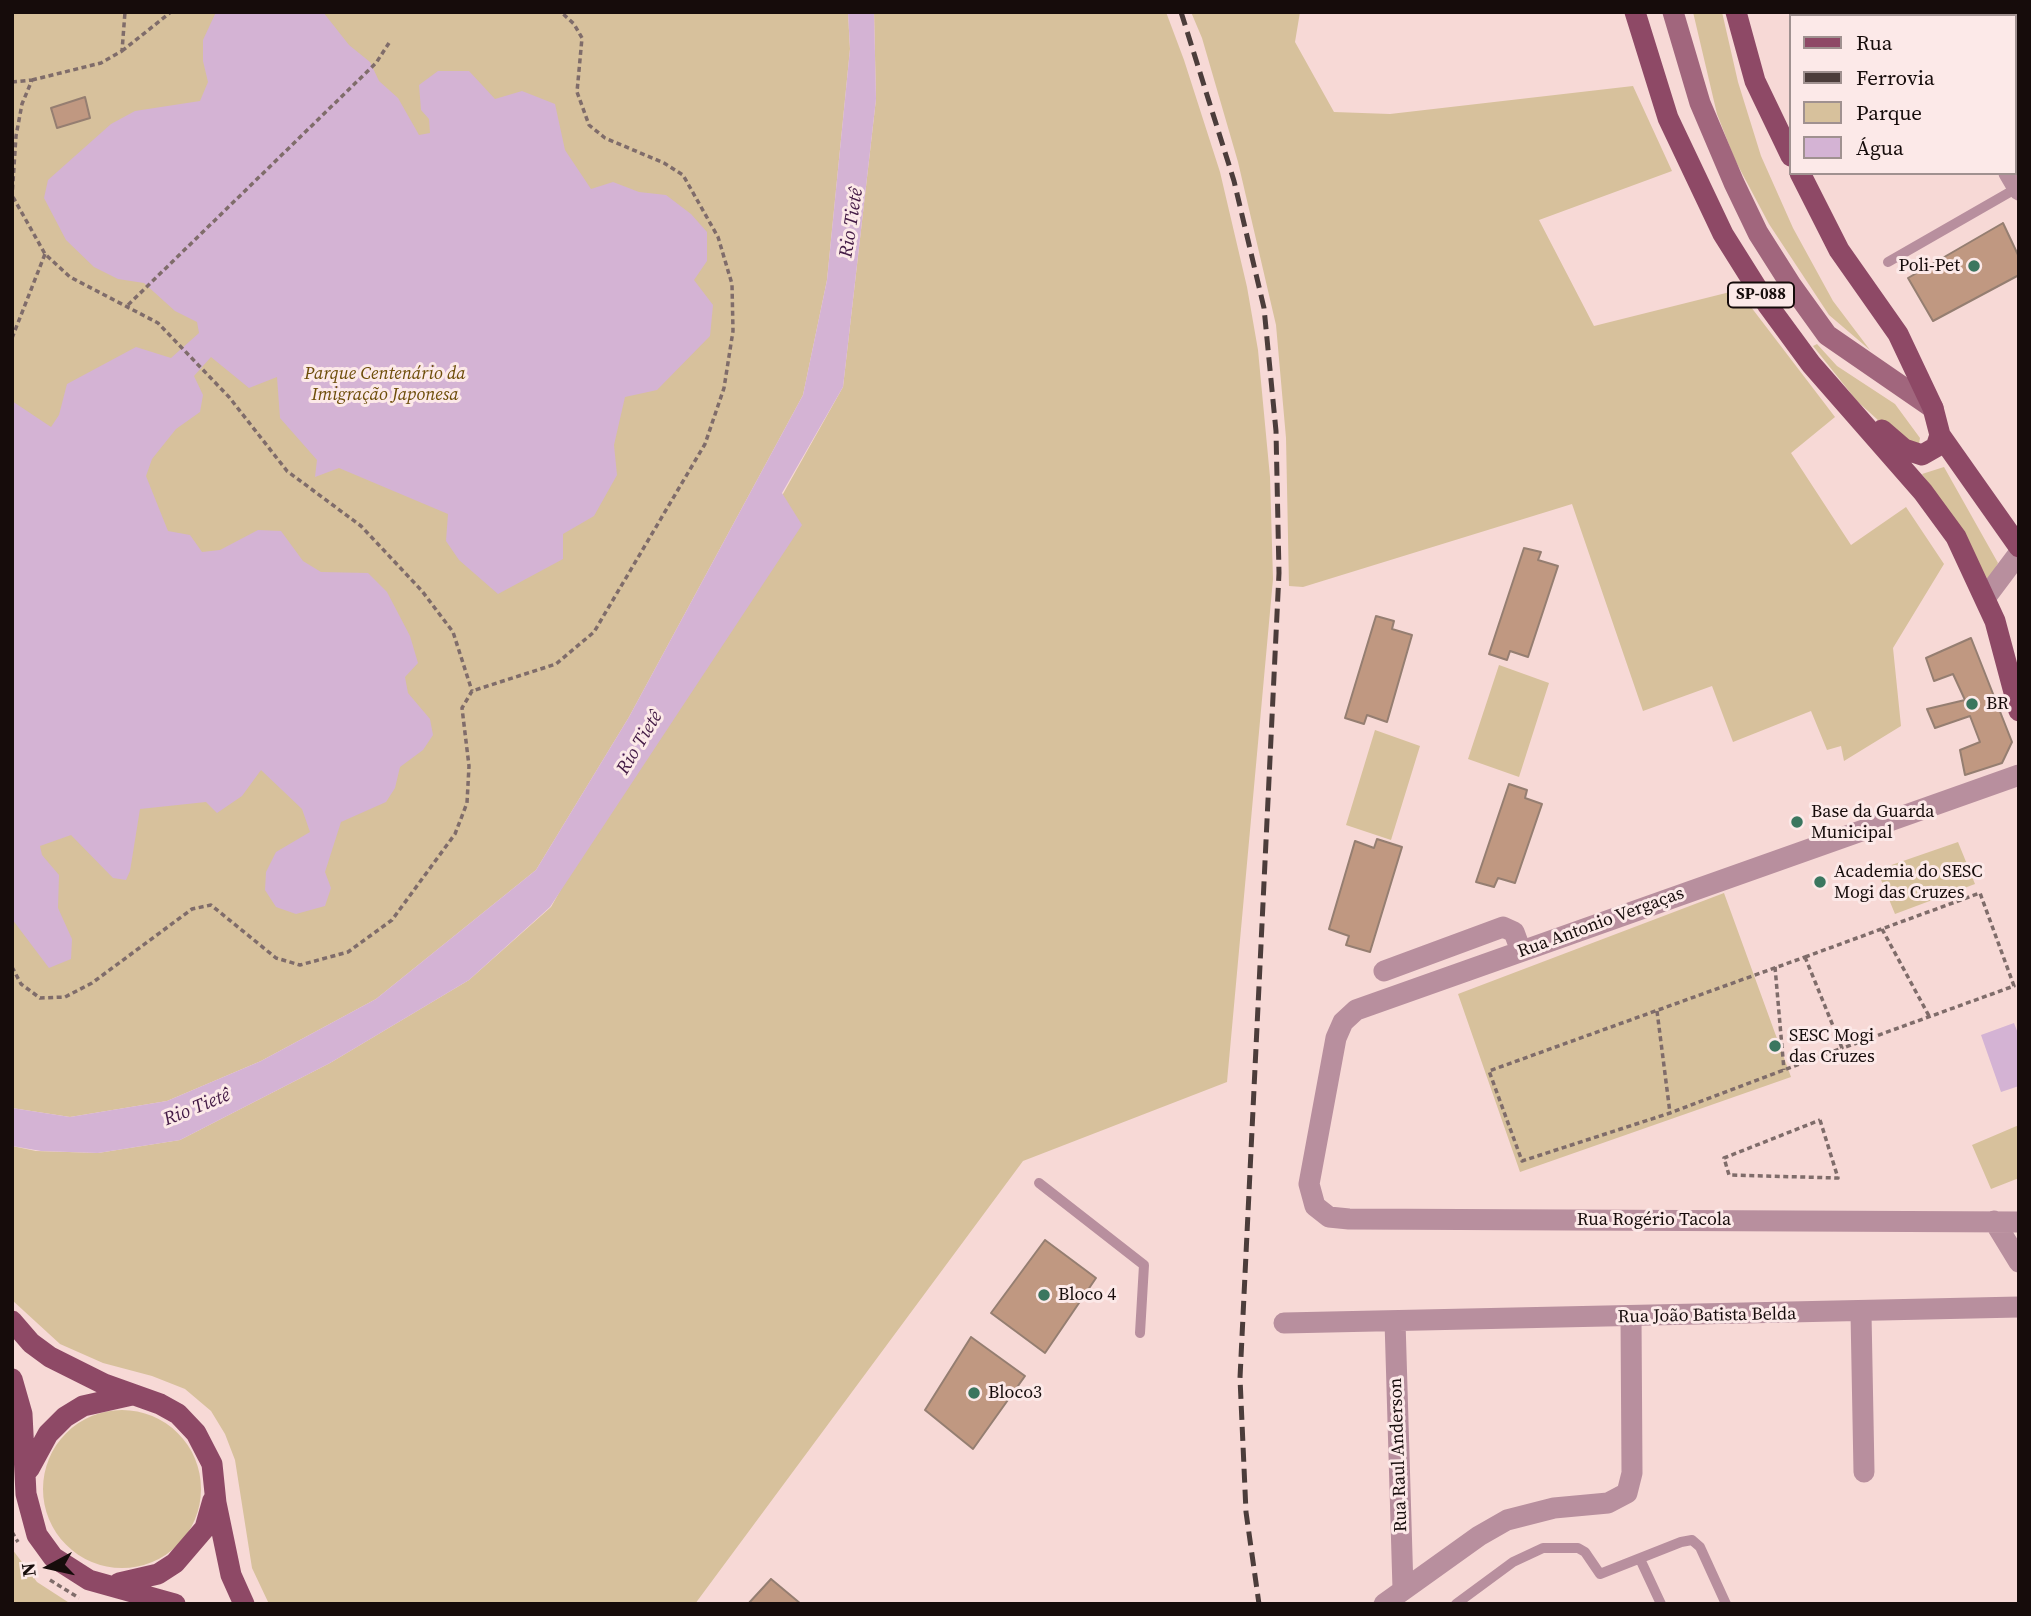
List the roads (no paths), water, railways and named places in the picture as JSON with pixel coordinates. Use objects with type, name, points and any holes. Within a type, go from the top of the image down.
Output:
[{"type":"main road","name":"SP-088","points":[[1635,12],[1668,118],[1723,234],[1767,304],[1837,398],[1923,492],[1955,537],[1986,597],[2019,711]]},
{"type":"main road","points":[[1673,12],[1700,103],[1734,183],[1758,233],[1791,285],[1827,335],[1933,408]]},
{"type":"main road","points":[[1736,12],[1755,81],[1790,154]]},
{"type":"main road","points":[[1801,175],[1839,250],[1898,334],[1933,408],[1940,435],[2019,547]]},
{"type":"main road","points":[[1837,398],[1913,454],[1930,452],[1940,435]]},
{"type":"main road","points":[[12,1321],[31,1342],[50,1357],[75,1371],[169,1409],[196,1433],[212,1464],[230,1575],[244,1604]]},
{"type":"main road","points":[[12,1379],[22,1415],[26,1494],[33,1525],[53,1557],[89,1580],[175,1604]]},
{"type":"main road","points":[[27,1475],[36,1451],[48,1434],[65,1418],[83,1406],[134,1395]]},
{"type":"main road","points":[[111,1584],[158,1574],[175,1563],[205,1528],[215,1488]]},
{"type":"street","points":[[1986,597],[2019,553]]},
{"type":"street","name":"Rua Antonio Vergaças","points":[[1309,1184],[1336,1038],[1343,1022],[1356,1010],[2019,775]]},
{"type":"street","points":[[1384,971],[1503,927],[1514,932],[1521,951]]},
{"type":"street","name":"Rua Rogério Tacola","points":[[1309,1184],[1315,1206],[1329,1217],[1349,1219],[2019,1222]]},
{"type":"street","points":[[1994,1221],[2019,1262]]},
{"type":"street","name":"Rua João Batista Belda","points":[[1284,1323],[1861,1313],[2019,1307]]},
{"type":"street","points":[[1861,1313],[1864,1472]]},
{"type":"street","points":[[1384,1604],[1402,1589],[1507,1520],[1554,1508],[1608,1503],[1628,1493],[1632,1473],[1631,1317]]},
{"type":"street","name":"Rua Raul Anderson","points":[[1395,1321],[1402,1589]]},
{"type":"lane","points":[[1888,262],[2015,184]]},
{"type":"lane","points":[[1039,1183],[1144,1265],[1140,1332]]},
{"type":"lane","points":[[1456,1604],[1513,1562],[1543,1548],[1578,1548],[1585,1552],[1600,1574],[1681,1542],[1697,1543],[1726,1604]]},
{"type":"lane","points":[[1640,1559],[1661,1604]]},
{"type":"water","points":[[216,12],[323,12],[349,45],[370,62],[379,81],[398,98],[419,135],[430,133],[429,119],[421,110],[419,85],[438,71],[469,71],[495,99],[522,91],[555,104],[565,150],[591,189],[613,182],[639,192],[666,195],[691,214],[707,232],[707,261],[694,280],[713,305],[710,336],[657,390],[625,397],[614,445],[617,475],[594,516],[563,534],[563,559],[498,594],[459,560],[446,541],[448,514],[339,468],[315,477],[317,460],[280,418],[277,377],[249,388],[211,357],[194,376],[203,395],[200,412],[176,429],[152,459],[146,476],[168,531],[190,535],[202,552],[220,550],[258,530],[281,531],[303,561],[321,572],[368,573],[387,592],[410,636],[418,663],[405,677],[408,693],[430,719],[433,735],[423,750],[400,767],[395,788],[386,802],[341,822],[325,872],[331,888],[325,906],[296,914],[276,907],[265,890],[266,872],[276,852],[310,832],[302,809],[261,770],[242,796],[217,813],[206,802],[140,809],[130,871],[126,880],[113,878],[71,835],[40,846],[42,855],[59,875],[58,908],[72,939],[71,959],[49,968],[12,919],[12,401],[51,427],[59,415],[67,384],[136,347],[171,358],[199,333],[197,322],[175,311],[144,283],[118,279],[94,267],[66,240],[44,198],[48,180],[111,124],[135,111],[200,101],[208,82],[203,61],[203,40]]},
{"type":"water","name":"Rio Tietê","points":[[848,12],[874,12],[876,99],[843,387],[782,493],[802,525],[550,907],[469,980],[330,1063],[180,1140],[98,1153],[41,1151],[12,1146],[12,1108],[70,1117],[167,1101],[261,1061],[376,999],[536,870],[629,717],[803,395],[827,280],[850,49]]},
{"type":"water","points":[[2014,1023],[2019,1036],[2019,1086],[2001,1092],[1981,1035]]},
{"type":"railway","points":[[1181,12],[1234,181],[1264,308],[1276,431],[1279,573],[1240,1378],[1246,1512],[1259,1604]]},
{"type":"place","name":"Poli-Pet","points":[[1974,266]]},
{"type":"place","name":"BR","points":[[1972,704]]},
{"type":"place","name":"Base da Guarda Municipal","points":[[1797,822]]},
{"type":"place","name":"Academia do SESC Mogi das Cruzes","points":[[1820,882]]},
{"type":"place","name":"SESC Mogi das Cruzes","points":[[1775,1046]]},
{"type":"place","name":"Bloco 4","points":[[1044,1295]]},
{"type":"place","name":"Bloco3","points":[[974,1393]]},
{"type":"park label","name":"Parque Centenário da Imigração Japonesa","points":[[385,384]]}]
